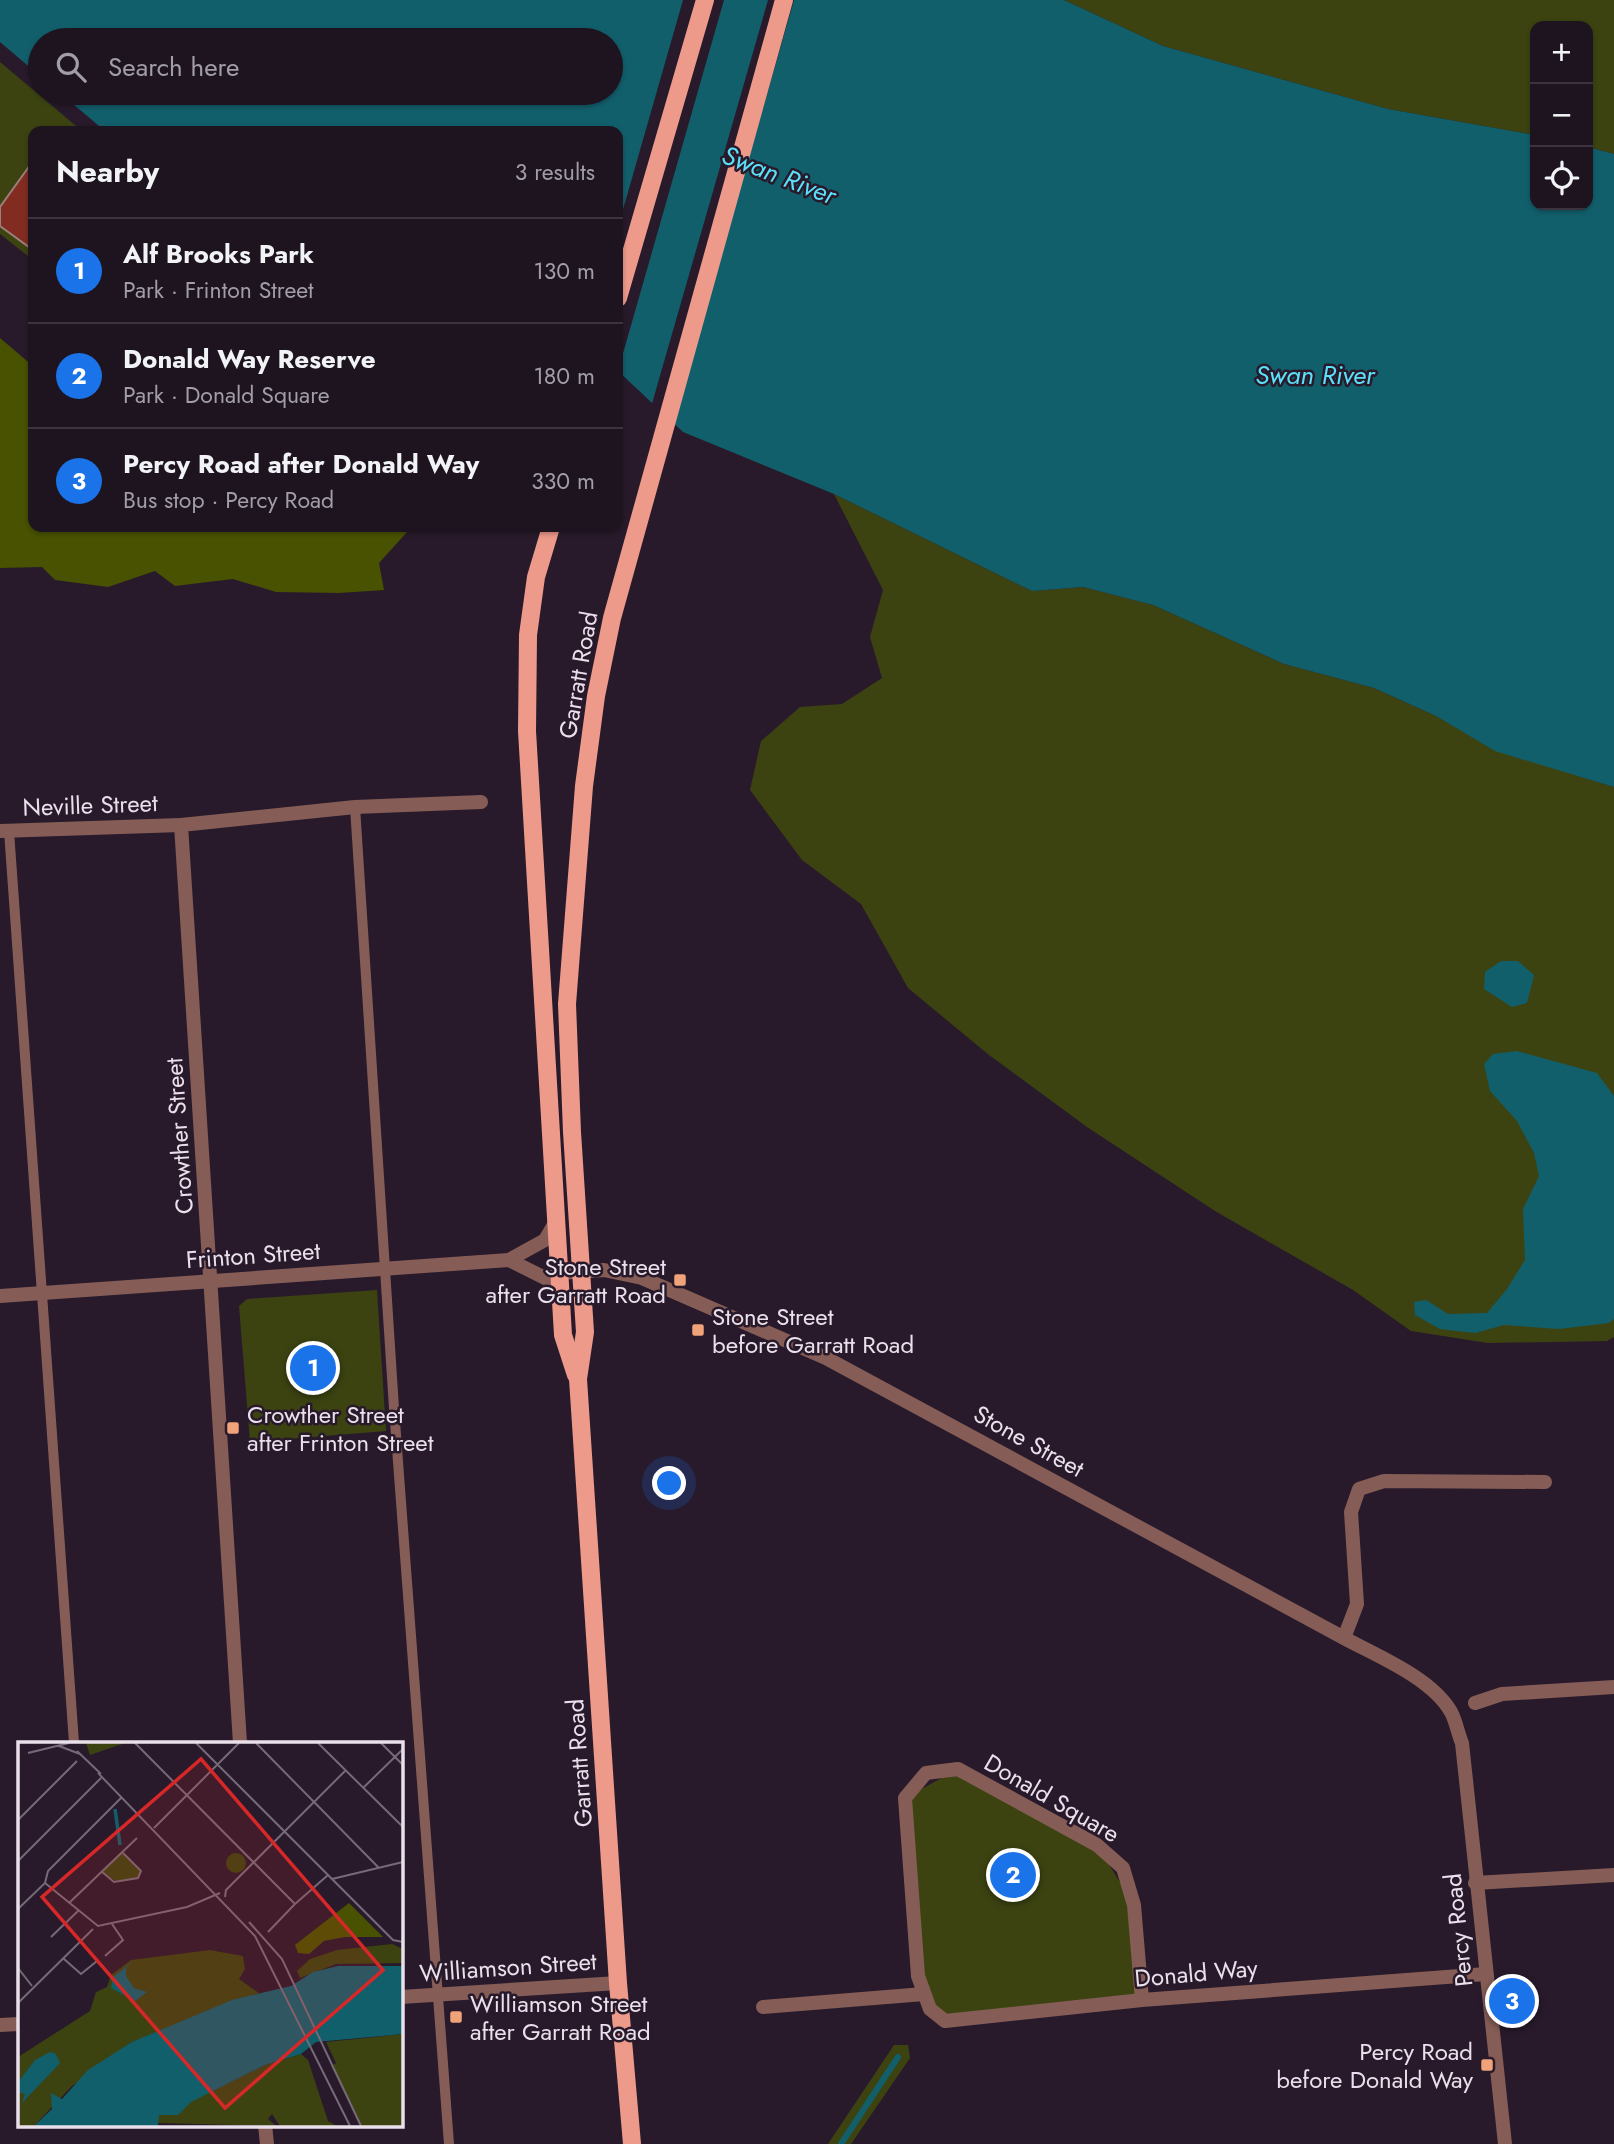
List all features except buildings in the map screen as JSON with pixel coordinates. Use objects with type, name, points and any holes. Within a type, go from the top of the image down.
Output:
[{"type":"main road","points":[[623,281],[705,0]]},
{"type":"main road","name":"Garratt Road","points":[[632,2144],[618,1983],[578,1379],[585,1332],[567,1004],[578,847],[596,696],[612,618],[784,0]]},
{"type":"main road","name":"Garratt Road","points":[[550,532],[536,577],[528,635],[527,731],[563,1335],[578,1379]]},
{"type":"street","points":[[181,825],[355,807],[481,802]]},
{"type":"street","name":"Neville Street","points":[[5,831],[181,825]]},
{"type":"street","name":"Crowther Street","points":[[181,825],[240,1742]]},
{"type":"street","name":"Frinton Street","points":[[0,1296],[509,1260],[545,1240],[555,1223]]},
{"type":"street","points":[[509,1260],[549,1280],[561,1299]]},
{"type":"street","name":"Stone Street","points":[[559,1273],[604,1270],[642,1278],[825,1358],[1407,1672],[1434,1692],[1451,1712]]},
{"type":"street","points":[[1344,1638],[1357,1604],[1351,1511],[1359,1489],[1384,1481],[1545,1482]]},
{"type":"street","points":[[1475,1703],[1502,1694],[1614,1687]]},
{"type":"street","name":"Percy Road","points":[[1451,1712],[1462,1743],[1505,2144]]},
{"type":"street","name":"Donald Square","points":[[924,1994],[918,1976],[905,1798],[926,1773],[958,1769],[1097,1845],[1123,1868],[1134,1905],[1142,2000]]},
{"type":"street","points":[[1475,1883],[1614,1875]]},
{"type":"street","name":"Donald Way","points":[[924,1994],[930,2009],[945,2021],[1142,2000],[1486,1974]]},
{"type":"street","name":"Williamson Street","points":[[402,1997],[618,1983]]},
{"type":"street","points":[[763,2007],[924,1994]]},
{"type":"street","points":[[0,2025],[18,2024]]},
{"type":"street","points":[[265,2126],[267,2144]]},
{"type":"lane","points":[[355,807],[394,1408],[449,2144]]},
{"type":"lane","points":[[5,831],[43,1293],[74,1742]]},
{"type":"green space","points":[[1064,0],[1614,0],[1614,154],[1593,148],[1593,21],[1530,21],[1530,134],[1388,109],[1163,46]]},
{"type":"green space","points":[[0,62],[28,86],[28,105],[51,105],[76,126],[28,126],[28,256],[0,234]]},
{"type":"green space","points":[[0,338],[28,362],[28,532],[407,532],[379,563],[384,590],[339,593],[276,592],[233,579],[175,586],[155,571],[108,587],[55,580],[42,567],[0,568]]},
{"type":"green space","points":[[834,494],[1032,591],[1083,587],[1153,605],[1284,664],[1374,688],[1436,716],[1495,750],[1614,787],[1614,1337],[1607,1341],[1488,1343],[1411,1331],[1353,1290],[1215,1211],[1087,1127],[989,1055],[908,988],[861,904],[802,860],[750,790],[761,741],[800,707],[842,704],[882,678],[870,637],[883,590]]},
{"type":"green space","points":[[377,1290],[386,1431],[250,1442],[239,1306],[247,1299]]},
{"type":"green space","points":[[958,1769],[1097,1845],[1134,1905],[1149,1995],[945,2021],[918,1976],[905,1798]]},
{"type":"green space","points":[[894,2045],[908,2045],[910,2058],[851,2144],[828,2144]]},
{"type":"water","name":"Swan River","points":[[0,0],[1064,0],[1163,46],[1388,109],[1530,134],[1530,210],[1593,210],[1593,148],[1614,154],[1614,787],[1495,751],[1436,716],[1374,688],[1284,664],[1153,605],[1083,587],[1032,591],[834,494],[683,432],[623,376],[623,126],[99,126],[74,105],[623,105],[623,28],[28,28],[28,66],[0,42]]},
{"type":"water","points":[[1501,961],[1518,961],[1534,975],[1527,1003],[1512,1007],[1484,989],[1485,972]]},
{"type":"water","points":[[1517,1051],[1597,1073],[1614,1096],[1614,1319],[1609,1323],[1559,1329],[1504,1325],[1475,1333],[1440,1329],[1415,1315],[1414,1302],[1426,1300],[1448,1314],[1487,1313],[1507,1289],[1525,1260],[1523,1209],[1539,1176],[1534,1153],[1517,1121],[1490,1091],[1484,1064],[1493,1054]]},
{"type":"pier","points":[[683,0],[724,0],[623,354],[623,210]]},
{"type":"pier","points":[[768,0],[794,0],[672,427],[651,407]]},
{"type":"waterway","points":[[841,2144],[898,2057]]},
{"type":"place","name":"Stone Street after Garratt Road","points":[[680,1280]]},
{"type":"place","name":"Stone Street before Garratt Road","points":[[698,1330]]},
{"type":"place","name":"Alf Brooks Park","points":[[313,1368]]},
{"type":"place","name":"Crowther Street after Frinton Street","points":[[233,1428]]},
{"type":"place","name":"Donald Way Reserve","points":[[1013,1875]]},
{"type":"place","name":"Percy Road after Donald Way","points":[[1512,2001]]},
{"type":"place","name":"Williamson Street after Garratt Road","points":[[456,2017]]},
{"type":"place","name":"Percy Road before Donald Way","points":[[1487,2065]]}]
